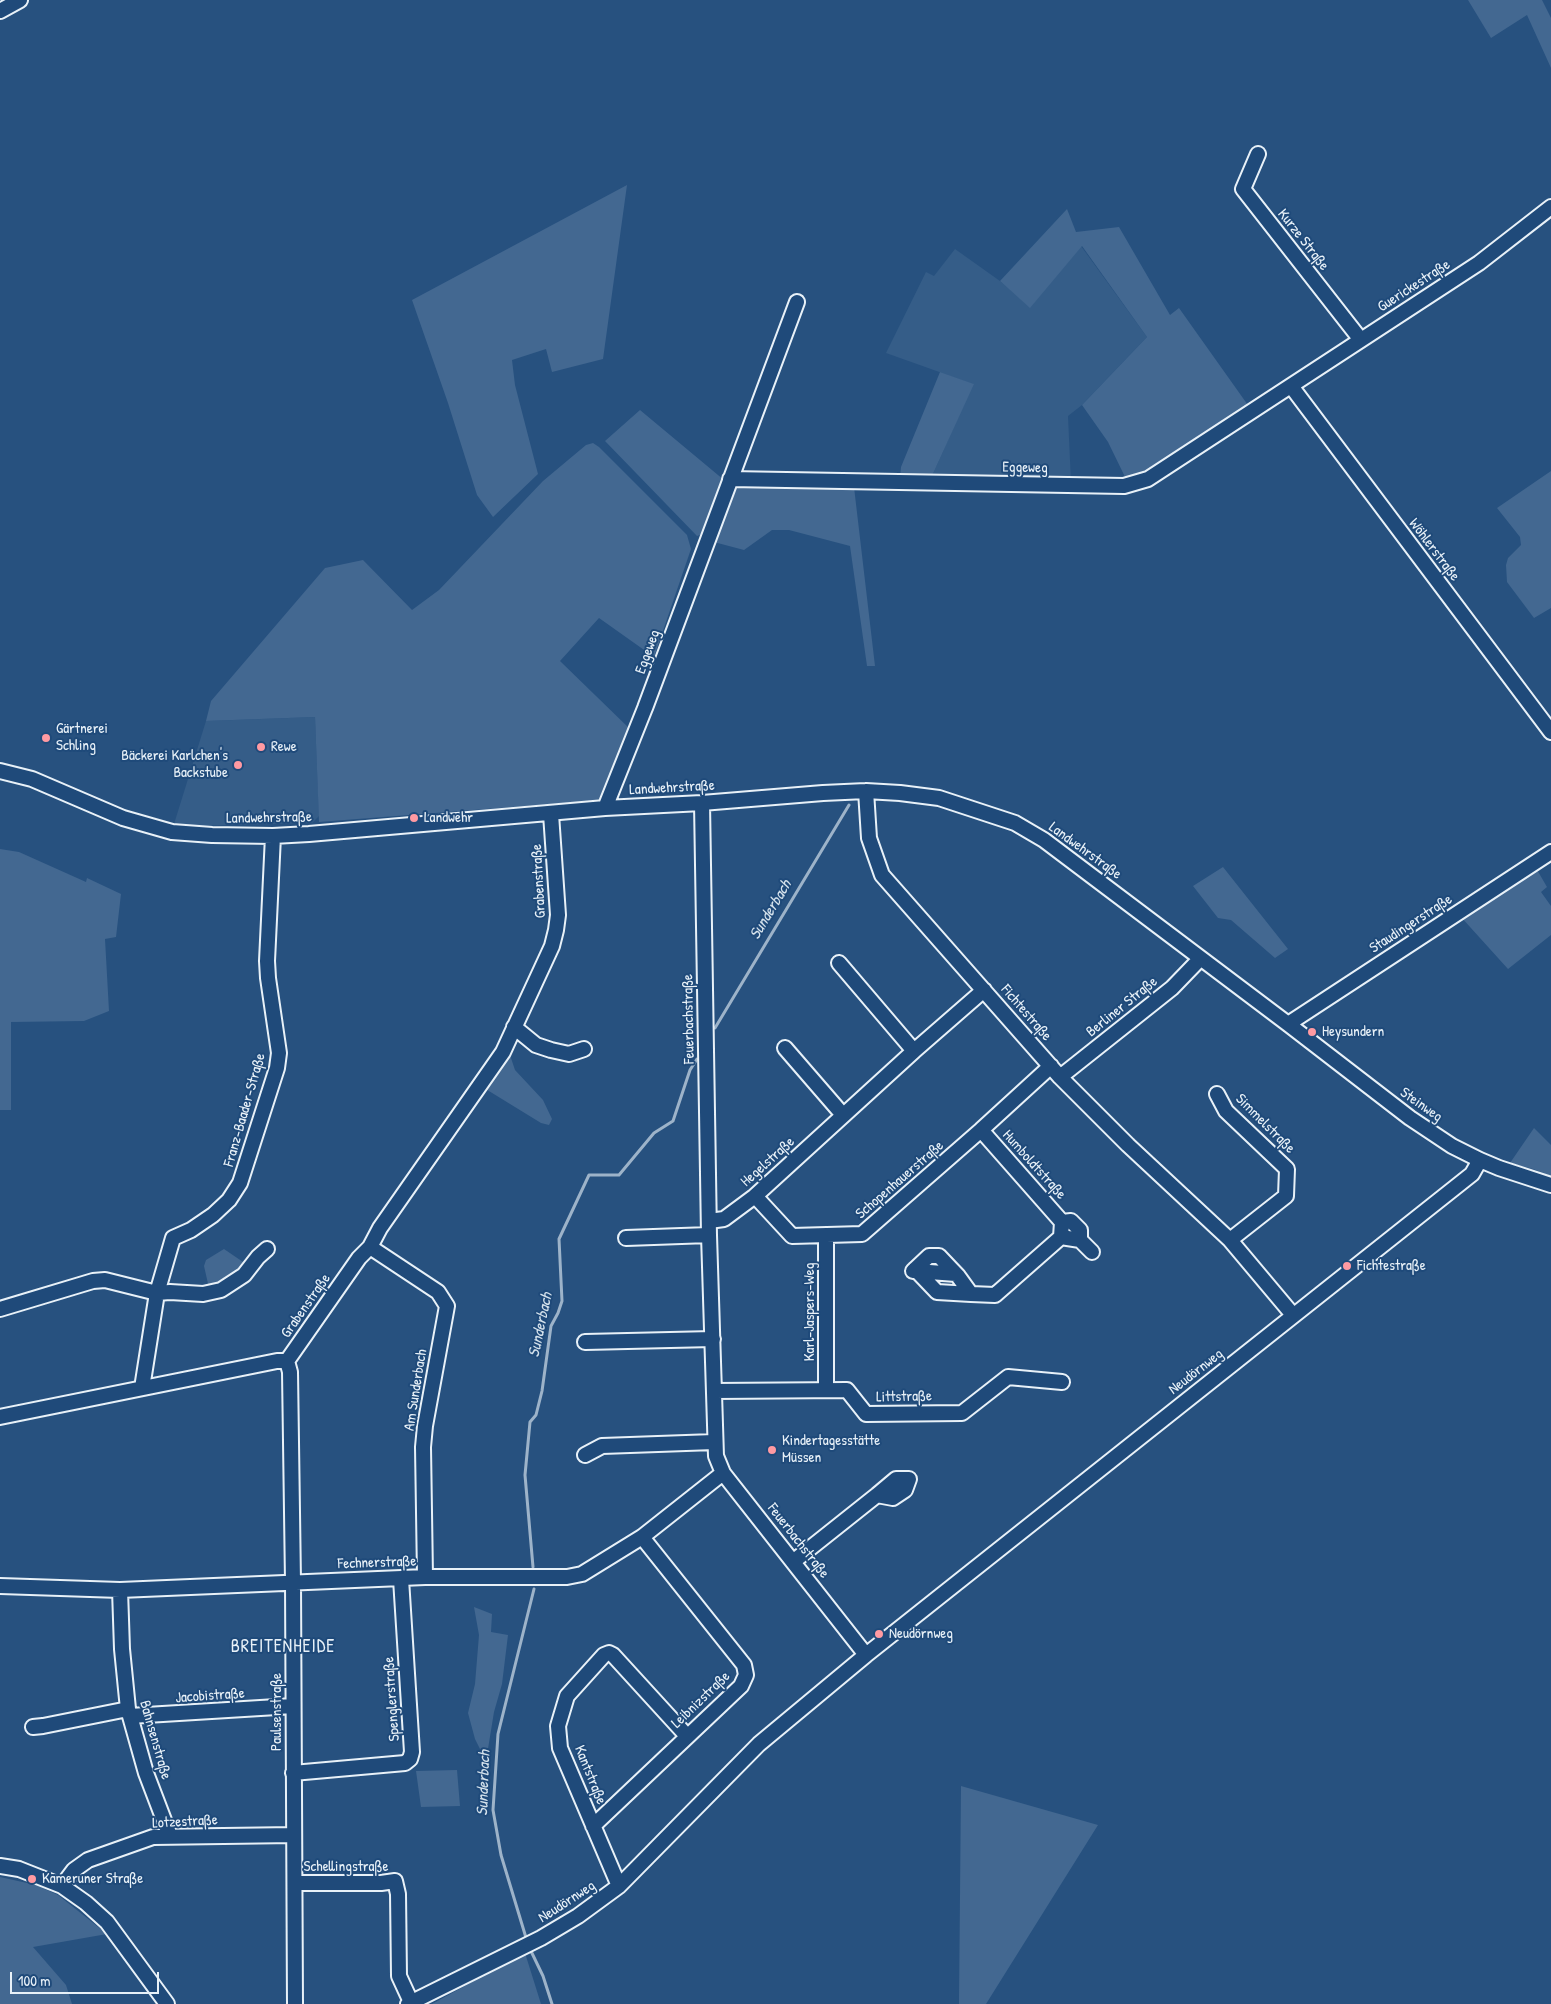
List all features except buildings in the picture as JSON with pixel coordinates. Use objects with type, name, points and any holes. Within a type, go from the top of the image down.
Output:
[{"type":"street","points":[[0,11],[20,0]]},
{"type":"street","name":"Kurze Straße","points":[[1258,154],[1243,189],[1361,340]]},
{"type":"street","name":"Guerickestraße","points":[[1291,386],[1479,263],[1551,206]]},
{"type":"street","name":"Eggeweg","points":[[606,808],[797,302]]},
{"type":"street","name":"Eggeweg","points":[[730,479],[1124,486],[1148,479],[1291,386]]},
{"type":"street","name":"Wöhlerstraße","points":[[1291,386],[1551,732]]},
{"type":"street","name":"Landwehrstraße","points":[[0,771],[32,779],[123,818],[172,832],[273,836],[606,808],[866,791],[939,798],[1015,823],[1062,853],[1288,1024]]},
{"type":"street","name":"Fichtestraße","points":[[866,791],[869,838],[882,875],[1060,1077],[1128,1145],[1230,1240],[1293,1315]]},
{"type":"street","name":"Feuerbachstraße","points":[[702,803],[709,1228],[714,1442],[716,1456],[723,1473],[866,1655]]},
{"type":"street","name":"Grabenstraße","points":[[0,1417],[277,1361],[287,1361],[359,1258],[370,1247],[380,1228],[503,1052],[552,946],[556,930],[558,915],[551,814]]},
{"type":"street","name":"Franz-Baader-Straße","points":[[142,1388],[157,1293],[173,1238],[191,1230],[214,1215],[229,1200],[240,1183],[277,1068],[279,1053],[267,961],[273,836]]},
{"type":"street","name":"Staudingerstraße","points":[[1288,1024],[1551,852]]},
{"type":"street","name":"Berliner Straße","points":[[1060,1077],[1172,988],[1200,958]]},
{"type":"street","points":[[839,963],[914,1050]]},
{"type":"street","name":"Hegelstraße","points":[[709,1228],[756,1196],[914,1050],[984,990]]},
{"type":"street","name":"Steinweg","points":[[1288,1024],[1410,1118],[1452,1146],[1499,1168],[1551,1185]]},
{"type":"street","points":[[514,1027],[536,1045],[551,1050],[569,1054],[584,1049]]},
{"type":"street","points":[[785,1048],[843,1115]]},
{"type":"street","name":"Schopenhauerstraße","points":[[756,1196],[792,1236],[862,1234],[1051,1066]]},
{"type":"street","name":"Simmelstraße","points":[[1217,1094],[1226,1111],[1288,1169],[1286,1196],[1230,1240]]},
{"type":"street","name":"Humboldtstraße","points":[[980,1130],[1062,1222],[1061,1237]]},
{"type":"street","name":"Neudörnweg","points":[[410,2003],[578,1916],[619,1886],[759,1744],[866,1655],[1472,1174],[1480,1160]]},
{"type":"street","name":"Humboldtstraße","points":[[1062,1222],[1071,1221],[1080,1230],[1080,1240],[1092,1252]]},
{"type":"street","points":[[626,1238],[709,1228]]},
{"type":"street","name":"Karl-Jaspers-Weg","points":[[826,1235],[826,1390]]},
{"type":"street","points":[[971,1294],[951,1274],[939,1256],[929,1256],[915,1270],[937,1292],[995,1296],[1061,1237],[1080,1240]]},
{"type":"street","name":"Am Sunderbach","points":[[370,1247],[438,1292],[447,1306],[425,1426],[423,1447],[425,1577]]},
{"type":"street","points":[[0,1309],[93,1281],[105,1280],[157,1293],[203,1294],[221,1290],[244,1275],[267,1249]]},
{"type":"street","points":[[944,1292],[951,1274]]},
{"type":"street","points":[[585,1342],[713,1339]]},
{"type":"street","name":"Paulsenstraße","points":[[287,1361],[290,1372],[293,1582],[295,2004]]},
{"type":"street","name":"Littstraße","points":[[714,1391],[847,1390],[866,1414],[962,1413],[1008,1377],[1062,1382]]},
{"type":"street","points":[[585,1455],[602,1446],[714,1442]]},
{"type":"street","name":"Fechnerstraße","points":[[0,1586],[120,1590],[425,1577],[567,1577],[582,1574],[642,1537],[723,1473]]},
{"type":"street","points":[[794,1561],[877,1495]]},
{"type":"street","name":"Leibnizstraße","points":[[593,1826],[741,1686],[745,1679],[745,1668],[642,1537]]},
{"type":"street","name":"Spenglerstraße","points":[[293,1773],[405,1763],[410,1759],[412,1752],[401,1578]]},
{"type":"street","name":"Bahnsenstraße","points":[[120,1590],[122,1649],[129,1712],[146,1773],[170,1836]]},
{"type":"street","name":"Kantstraße","points":[[619,1886],[560,1748],[558,1726],[567,1696],[604,1655],[608,1653],[613,1655],[687,1736]]},
{"type":"street","name":"Jacobistraße","points":[[33,1726],[129,1712],[293,1706]]},
{"type":"street","name":"Lotzestraße","points":[[62,1886],[74,1870],[88,1860],[154,1837],[294,1835]]},
{"type":"street","points":[[0,1866],[19,1869],[62,1886],[106,1922],[167,2004]]},
{"type":"street","name":"Schellingstraße","points":[[295,1883],[381,1883],[395,1881],[398,1894],[400,1976],[410,2003]]},
{"type":"shaded area","points":[[1468,0],[1542,0],[1551,18],[1551,68],[1527,15],[1491,38]]},
{"type":"shaded area","points":[[627,185],[603,359],[552,372],[546,349],[512,360],[515,385],[538,474],[493,517],[477,495],[448,403],[412,300]]},
{"type":"shaded area","points":[[1067,209],[1076,232],[1119,227],[1170,315],[1179,308],[1250,408],[1142,474],[1127,481],[1108,442],[1082,405],[1147,337],[1082,246],[1030,308],[1000,281]]},
{"type":"shaded area","points":[[1081,246],[1147,337],[1082,405],[1068,416],[1071,482],[931,478],[973,384],[886,353],[926,272],[934,276],[955,249],[1000,281],[1030,307]]},
{"type":"shaded area","points":[[940,372],[974,384],[931,478],[900,478],[901,467]]},
{"type":"shaded area","points":[[640,410],[724,480],[703,534],[697,536],[605,441]]},
{"type":"shaded area","points":[[593,443],[687,535],[691,549],[654,657],[599,618],[560,661],[631,730],[602,800],[319,822],[315,717],[206,721],[211,701],[325,568],[363,560],[412,610],[439,590],[543,481],[586,445]]},
{"type":"shaded area","points":[[1551,471],[1551,608],[1534,618],[1507,582],[1506,565],[1508,558],[1521,545],[1520,537],[1497,508]]},
{"type":"shaded area","points":[[752,485],[854,487],[875,666],[867,666],[850,546],[789,530],[772,530],[744,550],[710,541],[730,494],[739,487]]},
{"type":"shaded area","points":[[315,717],[319,816],[312,823],[190,826],[174,824],[206,721]]},
{"type":"shaded area","points":[[0,849],[19,852],[86,882],[87,878],[121,894],[116,937],[105,939],[109,1011],[84,1021],[11,1022],[11,1110],[0,1110]]},
{"type":"shaded area","points":[[1223,867],[1288,949],[1275,958],[1231,920],[1218,918],[1193,886]]},
{"type":"shaded area","points":[[1536,868],[1547,887],[1541,892],[1551,906],[1551,935],[1508,969],[1461,917]]},
{"type":"shaded area","points":[[510,1055],[515,1070],[543,1100],[552,1119],[549,1125],[541,1123],[484,1088],[502,1059]]},
{"type":"shaded area","points":[[1534,1128],[1551,1145],[1551,1176],[1510,1163]]},
{"type":"shaded area","points":[[224,1249],[246,1264],[237,1276],[209,1288],[204,1266],[206,1260]]},
{"type":"shaded area","points":[[474,1607],[492,1614],[491,1632],[508,1635],[502,1684],[494,1712],[486,1761],[475,1739],[468,1713],[475,1684],[479,1635]]},
{"type":"shaded area","points":[[457,1770],[460,1806],[421,1807],[416,1771]]},
{"type":"shaded area","points":[[961,1786],[1098,1825],[986,2004],[959,2004]]},
{"type":"shaded area","points":[[0,1877],[36,1885],[58,1895],[107,1934],[33,1947],[66,1985],[72,2004],[0,2004]]},
{"type":"shaded area","points":[[525,1953],[541,2004],[432,2004]]},
{"type":"waterway","name":"Sunderbach","points":[[715,1028],[849,805]]},
{"type":"waterway","name":"Sunderbach","points":[[533,1567],[525,1475],[530,1422],[536,1415],[542,1391],[551,1326],[562,1301],[559,1239],[589,1175],[619,1175],[654,1133],[673,1121],[690,1070],[697,1059]]},
{"type":"waterway","name":"Sunderbach","points":[[527,1941],[501,1855],[493,1810],[498,1734],[534,1589]]},
{"type":"waterway","name":"Sunderbach","points":[[529,1947],[543,1976],[552,2004]]},
{"type":"place","name":"Gärtnerei Schling","points":[[46,738]]},
{"type":"place","name":"Rewe","points":[[261,747]]},
{"type":"place","name":"Bäckerei Karlchen's Backstube","points":[[238,765]]},
{"type":"place","name":"Landwehr","points":[[414,818]]},
{"type":"place","name":"Heysundern","points":[[1312,1032]]},
{"type":"place","name":"Fichtestraße","points":[[1347,1266]]},
{"type":"place","name":"Kindertagesstätte Müssen","points":[[772,1450]]},
{"type":"place","name":"Neudörnweg","points":[[879,1634]]},
{"type":"place","name":"Kameruner Straße","points":[[32,1879]]},
{"type":"district","name":"BREITENHEIDE","points":[[283,1647]]}]
